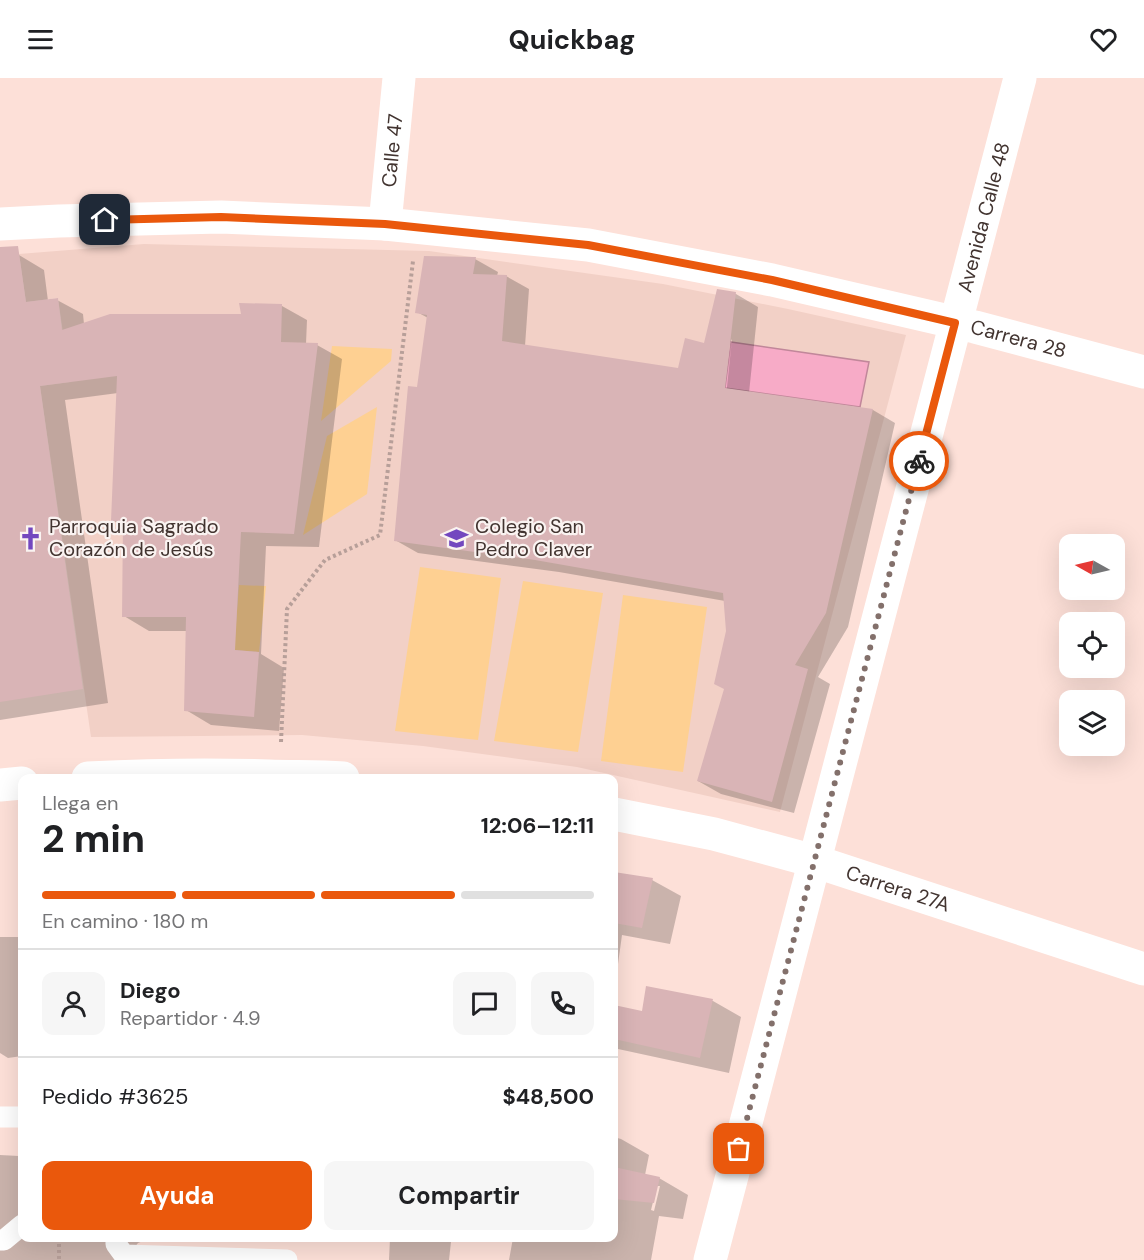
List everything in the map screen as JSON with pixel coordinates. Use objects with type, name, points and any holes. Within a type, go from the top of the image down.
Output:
[{"type":"street","name":"Calle 47","points":[[399,78],[401,225]]},
{"type":"street","name":"Avenida Calle 48","points":[[710,1260],[1020,78]]},
{"type":"street","name":"Carrera 28","points":[[0,224],[221,217],[401,225],[588,245],[772,280],[955,323],[1144,372]]},
{"type":"street","points":[[0,785],[18,783]]},
{"type":"street","name":"Carrera 27A","points":[[618,815],[714,834],[814,861],[1144,969]]},
{"type":"lane","points":[[0,1117],[18,1117]]},
{"type":"lane","points":[[0,1240],[4,1240],[18,1228]]},
{"type":"lane","points":[[116,1242],[124,1255],[287,1260]]},
{"type":"path","points":[[280,774],[287,609],[325,560],[380,535],[401,225]]},
{"type":"path","points":[[59,1242],[60,1260]]},
{"type":"shaded area","name":"Colegio San Pedro Claver","points":[[144,244],[429,251],[663,284],[906,335],[780,812],[618,776],[618,774],[423,746],[302,735],[91,737],[40,386],[70,382],[58,298],[26,302],[19,254]]},
{"type":"shaded area","points":[[731,342],[869,362],[860,407],[725,388]]},
{"type":"shaded area","points":[[332,346],[392,349],[391,361],[321,421]]},
{"type":"shaded area","points":[[377,407],[367,494],[303,535],[327,436]]},
{"type":"shaded area","points":[[420,567],[501,578],[478,740],[395,731]]},
{"type":"shaded area","points":[[523,581],[603,593],[578,752],[494,741]]},
{"type":"shaded area","points":[[239,585],[266,586],[259,652],[234,650]]},
{"type":"shaded area","points":[[623,595],[707,607],[683,772],[601,761]]},
{"type":"building","points":[[18,246],[26,302],[58,298],[62,330],[110,314],[241,314],[239,303],[282,304],[281,342],[318,343],[294,534],[241,532],[235,650],[259,652],[254,717],[184,711],[186,617],[122,617],[123,521],[111,521],[117,376],[40,386],[83,689],[0,702],[0,247]]},
{"type":"building","points":[[424,256],[476,257],[473,274],[507,275],[502,341],[678,368],[685,338],[704,343],[717,289],[736,292],[725,388],[873,409],[826,613],[795,665],[808,669],[772,802],[697,781],[724,689],[714,684],[726,631],[723,593],[535,560],[394,541],[408,386],[417,387],[427,315],[415,313]]},
{"type":"building","points":[[618,873],[653,878],[642,928],[618,924]]},
{"type":"building","points":[[646,986],[713,999],[700,1058],[618,1040],[618,1006],[642,1011]]},
{"type":"building","points":[[618,1168],[660,1177],[654,1203],[618,1199]]},
{"type":"way so far","points":[[739,1149],[919,461]]},
{"type":"place","name":"Parroquia Sagrado Corazón de Jesús","points":[[31,538]]},
{"type":"place","name":"Colegio San Pedro Claver","points":[[457,538]]},
{"type":"route","points":[[105,220],[221,217],[385,224],[588,245],[772,280],[955,323],[919,461]]}]
